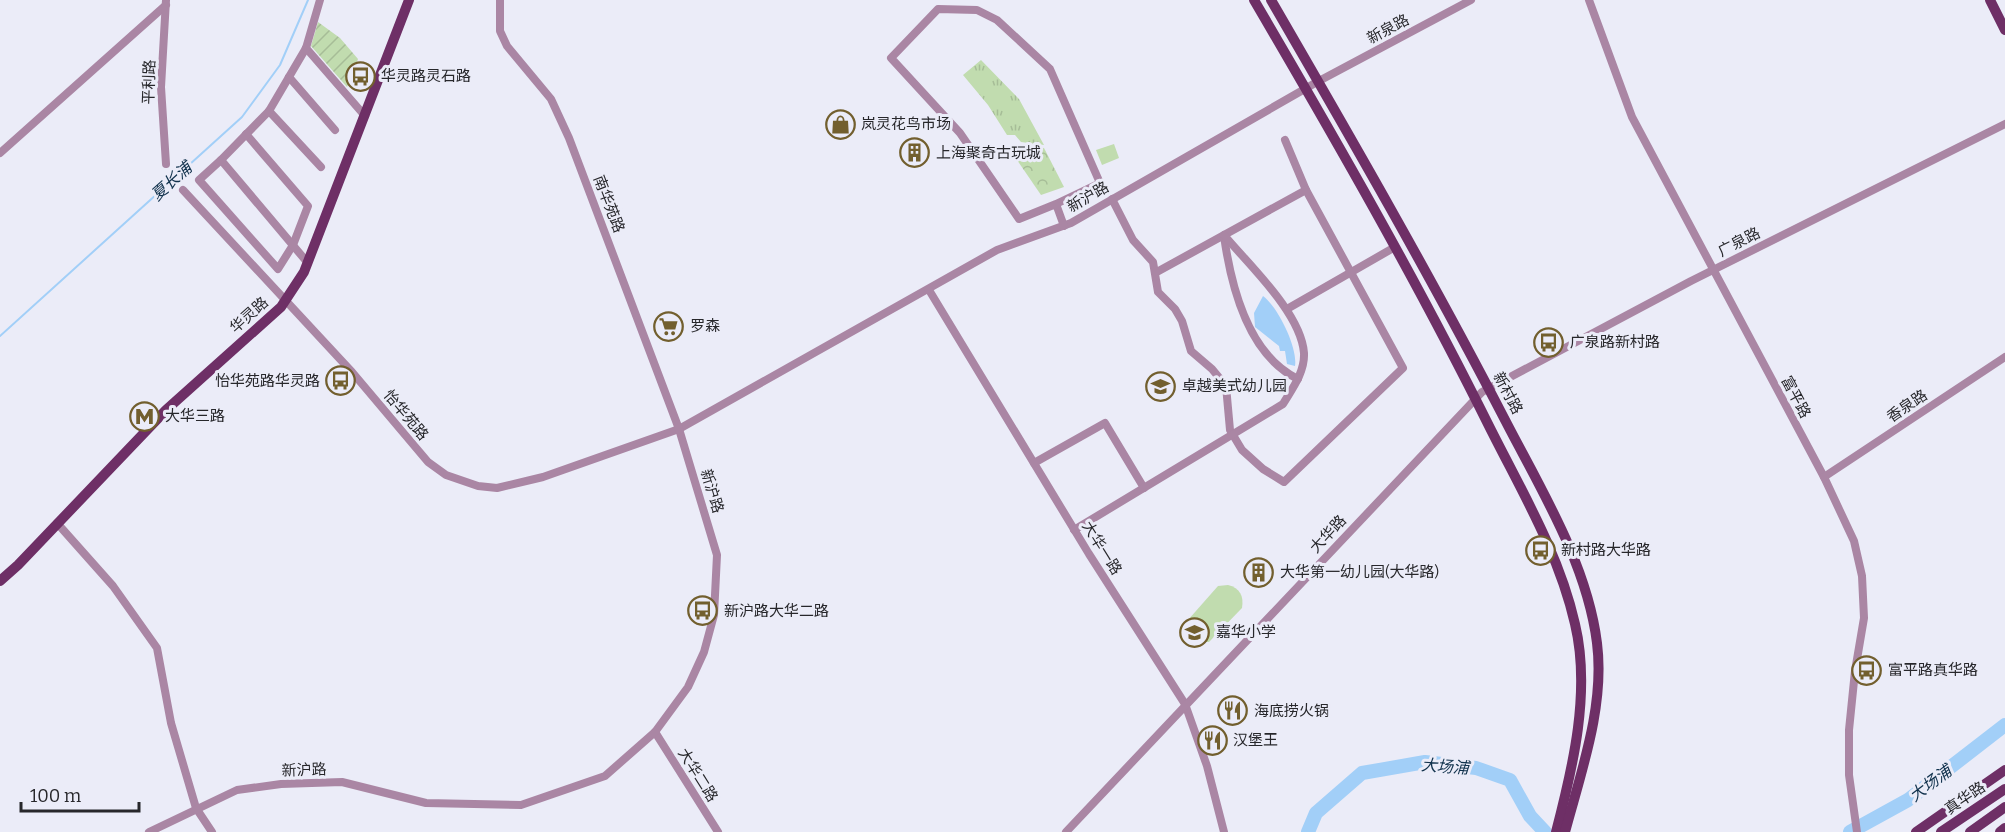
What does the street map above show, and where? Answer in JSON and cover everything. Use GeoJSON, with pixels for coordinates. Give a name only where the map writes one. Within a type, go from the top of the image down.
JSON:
{"type":"FeatureCollection","features":[{"type":"Feature","properties":{"kind":"main road","name":"华灵路"},"geometry":{"type":"LineString","coordinates":[[0,581],[166,410],[286,301],[308,262],[409,0]]}},
{"type":"Feature","properties":{"kind":"main road","name":"新村路"},"geometry":{"type":"LineString","coordinates":[[1254,0],[1446,337],[1548,544],[1575,625],[1581,686],[1565,814],[1565,832]]}},
{"type":"Feature","properties":{"kind":"main road","name":"新村路"},"geometry":{"type":"LineString","coordinates":[[1271,0],[1488,388],[1543,493],[1581,578],[1597,643],[1595,714],[1565,814],[1556,832]]}},
{"type":"Feature","properties":{"kind":"main road"},"geometry":{"type":"LineString","coordinates":[[1990,0],[2005,30]]}},
{"type":"Feature","properties":{"kind":"main road"},"geometry":{"type":"LineString","coordinates":[[1916,832],[2005,770]]}},
{"type":"Feature","properties":{"kind":"main road","name":"真华路"},"geometry":{"type":"LineString","coordinates":[[1941,832],[2005,789]]}},
{"type":"Feature","properties":{"kind":"main road","name":"真华路"},"geometry":{"type":"LineString","coordinates":[[1970,832],[2005,807]]}},
{"type":"Feature","properties":{"kind":"main road"},"geometry":{"type":"LineString","coordinates":[[2000,832],[2005,828]]}},
{"type":"Feature","properties":{"kind":"street"},"geometry":{"type":"LineString","coordinates":[[246,134],[308,206],[293,245],[278,269],[199,180],[269,111],[306,48],[320,0]]}},
{"type":"Feature","properties":{"kind":"street","name":"南华苑路"},"geometry":{"type":"LineString","coordinates":[[500,0],[500,31],[507,46],[551,99],[569,138],[679,429]]}},
{"type":"Feature","properties":{"kind":"street","name":"新泉路"},"geometry":{"type":"LineString","coordinates":[[1317,82],[1471,0]]}},
{"type":"Feature","properties":{"kind":"street","name":"富平路"},"geometry":{"type":"LineString","coordinates":[[1589,0],[1632,117],[1824,477],[1854,541],[1862,576],[1864,618],[1855,671],[1850,730],[1849,775],[1857,832]]}},
{"type":"Feature","properties":{"kind":"street"},"geometry":{"type":"LineString","coordinates":[[0,153],[166,3]]}},
{"type":"Feature","properties":{"kind":"street","name":"平利路"},"geometry":{"type":"LineString","coordinates":[[166,3],[160,87],[166,164]]}},
{"type":"Feature","properties":{"kind":"street"},"geometry":{"type":"LineString","coordinates":[[938,9],[977,10],[997,20],[1050,69],[1100,183],[1056,204],[1019,219],[960,133],[891,58],[938,9]]}},
{"type":"Feature","properties":{"kind":"street"},"geometry":{"type":"LineString","coordinates":[[306,48],[365,116]]}},
{"type":"Feature","properties":{"kind":"street"},"geometry":{"type":"LineString","coordinates":[[289,77],[335,130]]}},
{"type":"Feature","properties":{"kind":"street","name":"新沪路"},"geometry":{"type":"LineString","coordinates":[[149,832],[237,790],[282,783],[342,782],[426,802],[521,805],[605,776],[655,732],[687,687],[704,652],[714,615],[717,555],[679,429],[997,250],[1064,225],[1317,82]]}},
{"type":"Feature","properties":{"kind":"street"},"geometry":{"type":"LineString","coordinates":[[269,111],[321,167]]}},
{"type":"Feature","properties":{"kind":"street","name":"广泉路"},"geometry":{"type":"LineString","coordinates":[[1488,388],[1712,270],[2005,124]]}},
{"type":"Feature","properties":{"kind":"street"},"geometry":{"type":"LineString","coordinates":[[1112,199],[1133,240],[1153,262],[1158,292],[1175,309],[1191,351],[1212,369],[1226,386],[1230,403],[1227,418],[1242,450],[1263,470],[1284,482],[1403,368],[1305,190],[1285,140]]}},
{"type":"Feature","properties":{"kind":"street"},"geometry":{"type":"LineString","coordinates":[[221,160],[308,262]]}},
{"type":"Feature","properties":{"kind":"street","name":"怡华苑路"},"geometry":{"type":"LineString","coordinates":[[183,190],[286,301],[428,462],[446,475],[478,486],[497,488],[531,480],[634,447],[679,429]]}},
{"type":"Feature","properties":{"kind":"street"},"geometry":{"type":"LineString","coordinates":[[1155,273],[1305,190]]}},
{"type":"Feature","properties":{"kind":"street"},"geometry":{"type":"LineString","coordinates":[[1056,204],[1064,225]]}},
{"type":"Feature","properties":{"kind":"street"},"geometry":{"type":"LineString","coordinates":[[1074,530],[1234,436],[1283,404],[1298,380],[1304,353],[1287,309],[1224,235]]}},
{"type":"Feature","properties":{"kind":"street"},"geometry":{"type":"LineString","coordinates":[[1224,235],[1230,278],[1252,333],[1270,356],[1298,380]]}},
{"type":"Feature","properties":{"kind":"street"},"geometry":{"type":"LineString","coordinates":[[1287,309],[1395,247]]}},
{"type":"Feature","properties":{"kind":"street","name":"大华一路"},"geometry":{"type":"LineString","coordinates":[[929,290],[1074,530],[1185,704],[1207,766],[1224,832]]}},
{"type":"Feature","properties":{"kind":"street","name":"香泉路"},"geometry":{"type":"LineString","coordinates":[[1824,477],[2005,357]]}},
{"type":"Feature","properties":{"kind":"street","name":"大华路"},"geometry":{"type":"LineString","coordinates":[[1066,832],[1475,398],[1488,388]]}},
{"type":"Feature","properties":{"kind":"street"},"geometry":{"type":"LineString","coordinates":[[1034,463],[1105,423],[1144,488]]}},
{"type":"Feature","properties":{"kind":"street"},"geometry":{"type":"LineString","coordinates":[[57,523],[118,592],[157,648],[171,723],[196,808],[212,832]]}},
{"type":"Feature","properties":{"kind":"street","name":"大华二路"},"geometry":{"type":"LineString","coordinates":[[655,732],[718,832]]}},
{"type":"Feature","properties":{"kind":"green space"},"geometry":{"type":"Polygon","coordinates":[[[318,22],[340,38],[358,59],[347,87],[311,46],[318,22]]]}},
{"type":"Feature","properties":{"kind":"green space"},"geometry":{"type":"Polygon","coordinates":[[[981,60],[1019,99],[1044,145],[1021,142],[1015,135],[1007,135],[988,105],[963,75],[981,60]]]}},
{"type":"Feature","properties":{"kind":"green space"},"geometry":{"type":"Polygon","coordinates":[[[1114,144],[1119,158],[1102,165],[1096,150],[1114,144]]]}},
{"type":"Feature","properties":{"kind":"green space"},"geometry":{"type":"Polygon","coordinates":[[[1024,145],[1044,148],[1064,187],[1041,195],[1013,154],[1024,145]]]}},
{"type":"Feature","properties":{"kind":"green space"},"geometry":{"type":"Polygon","coordinates":[[[1228,585],[1236,588],[1240,593],[1242,608],[1209,642],[1200,642],[1193,638],[1188,620],[1218,586],[1228,585]]]}},
{"type":"Feature","properties":{"kind":"water"},"geometry":{"type":"Polygon","coordinates":[[[1263,296],[1275,309],[1286,328],[1293,349],[1295,366],[1287,364],[1285,351],[1280,351],[1279,346],[1255,327],[1254,313],[1263,296]]]}},
{"type":"Feature","properties":{"kind":"waterway","name":"夏长浦"},"geometry":{"type":"LineString","coordinates":[[0,336],[242,117],[280,65],[308,0]]}},
{"type":"Feature","properties":{"kind":"waterway","name":"大场浦"},"geometry":{"type":"LineString","coordinates":[[1850,832],[1908,800],[2005,725]]}},
{"type":"Feature","properties":{"kind":"waterway","name":"大场浦"},"geometry":{"type":"LineString","coordinates":[[1308,832],[1316,813],[1362,773],[1425,762],[1476,768],[1510,780],[1530,816],[1545,832]]}},
{"type":"Feature","properties":{"kind":"place","name":"华灵路灵石路"},"geometry":{"type":"Point","coordinates":[360,76]}},
{"type":"Feature","properties":{"kind":"place","name":"岚灵花鸟市场"},"geometry":{"type":"Point","coordinates":[840,124]}},
{"type":"Feature","properties":{"kind":"place","name":"上海聚奇古玩城"},"geometry":{"type":"Point","coordinates":[915,153]}},
{"type":"Feature","properties":{"kind":"place","name":"罗森"},"geometry":{"type":"Point","coordinates":[669,326]}},
{"type":"Feature","properties":{"kind":"place","name":"广泉路新村路"},"geometry":{"type":"Point","coordinates":[1549,342]}},
{"type":"Feature","properties":{"kind":"place","name":"怡华苑路华灵路"},"geometry":{"type":"Point","coordinates":[341,381]}},
{"type":"Feature","properties":{"kind":"place","name":"卓越美式幼儿园"},"geometry":{"type":"Point","coordinates":[1161,386]}},
{"type":"Feature","properties":{"kind":"place","name":"大华三路"},"geometry":{"type":"Point","coordinates":[144,416]}},
{"type":"Feature","properties":{"kind":"place","name":"新村路大华路"},"geometry":{"type":"Point","coordinates":[1540,550]}},
{"type":"Feature","properties":{"kind":"place","name":"大华第一幼儿园(大华路)"},"geometry":{"type":"Point","coordinates":[1259,572]}},
{"type":"Feature","properties":{"kind":"place","name":"新沪路大华二路"},"geometry":{"type":"Point","coordinates":[703,611]}},
{"type":"Feature","properties":{"kind":"place","name":"嘉华小学"},"geometry":{"type":"Point","coordinates":[1195,632]}},
{"type":"Feature","properties":{"kind":"place","name":"富平路真华路"},"geometry":{"type":"Point","coordinates":[1867,670]}},
{"type":"Feature","properties":{"kind":"place","name":"海底捞火锅"},"geometry":{"type":"Point","coordinates":[1233,711]}},
{"type":"Feature","properties":{"kind":"place","name":"汉堡王"},"geometry":{"type":"Point","coordinates":[1212,740]}}]}
